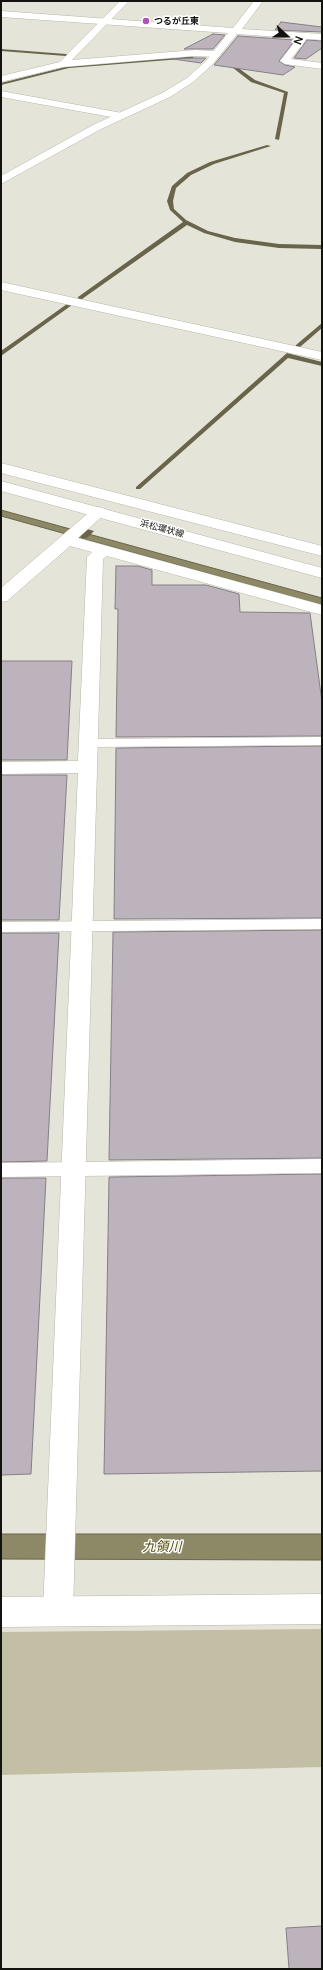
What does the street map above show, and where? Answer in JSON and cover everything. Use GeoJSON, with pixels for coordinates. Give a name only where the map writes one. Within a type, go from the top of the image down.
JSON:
{"type":"FeatureCollection","features":[{"type":"Feature","properties":{"kind":"street"},"geometry":{"type":"LineString","coordinates":[[63,64],[125,1]]}},
{"type":"Feature","properties":{"kind":"street"},"geometry":{"type":"LineString","coordinates":[[1,181],[77,138],[180,87],[200,72],[259,1]]}},
{"type":"Feature","properties":{"kind":"street"},"geometry":{"type":"LineString","coordinates":[[1,14],[322,37]]}},
{"type":"Feature","properties":{"kind":"street"},"geometry":{"type":"LineString","coordinates":[[304,36],[285,61],[322,66]]}},
{"type":"Feature","properties":{"kind":"street"},"geometry":{"type":"LineString","coordinates":[[1,79],[63,64],[195,53],[216,54]]}},
{"type":"Feature","properties":{"kind":"street"},"geometry":{"type":"LineString","coordinates":[[1,94],[122,116]]}},
{"type":"Feature","properties":{"kind":"street"},"geometry":{"type":"LineString","coordinates":[[1,286],[322,356]]}},
{"type":"Feature","properties":{"kind":"street","name":"浜松環状線"},"geometry":{"type":"LineString","coordinates":[[1,468],[322,551]]}},
{"type":"Feature","properties":{"kind":"street","name":"浜松環状線"},"geometry":{"type":"LineString","coordinates":[[1,486],[322,573]]}},
{"type":"Feature","properties":{"kind":"street"},"geometry":{"type":"LineString","coordinates":[[1,598],[100,512]]}},
{"type":"Feature","properties":{"kind":"street"},"geometry":{"type":"LineString","coordinates":[[68,539],[322,610]]}},
{"type":"Feature","properties":{"kind":"street"},"geometry":{"type":"LineString","coordinates":[[58,1598],[96,558],[104,550]]}},
{"type":"Feature","properties":{"kind":"street"},"geometry":{"type":"LineString","coordinates":[[1,768],[88,767]]}},
{"type":"Feature","properties":{"kind":"street"},"geometry":{"type":"LineString","coordinates":[[1,1612],[58,1598],[322,1609]]}},
{"type":"Feature","properties":{"kind":"lane"},"geometry":{"type":"LineString","coordinates":[[89,743],[322,741]]}},
{"type":"Feature","properties":{"kind":"lane"},"geometry":{"type":"LineString","coordinates":[[1,927],[322,924]]}},
{"type":"Feature","properties":{"kind":"lane"},"geometry":{"type":"LineString","coordinates":[[1,1170],[322,1166]]}},
{"type":"Feature","properties":{"kind":"shaded area"},"geometry":{"type":"Polygon","coordinates":[[[322,1629],[322,1767],[1,1775],[1,1632],[322,1629]]]}},
{"type":"Feature","properties":{"kind":"water"},"geometry":{"type":"Polygon","coordinates":[[[1,510],[322,598],[322,605],[1,516],[1,510]]]}},
{"type":"Feature","properties":{"kind":"water","name":"九領川"},"geometry":{"type":"Polygon","coordinates":[[[1,1534],[322,1534],[322,1560],[1,1559],[1,1534]]]}},
{"type":"Feature","properties":{"kind":"building"},"geometry":{"type":"Polygon","coordinates":[[[281,22],[322,27],[322,32],[275,30],[281,22]]]}},
{"type":"Feature","properties":{"kind":"building"},"geometry":{"type":"Polygon","coordinates":[[[213,34],[225,35],[213,49],[184,49],[213,34]]]}},
{"type":"Feature","properties":{"kind":"building"},"geometry":{"type":"Polygon","coordinates":[[[238,36],[295,40],[279,61],[285,65],[295,67],[283,75],[214,65],[238,36]]]}},
{"type":"Feature","properties":{"kind":"building"},"geometry":{"type":"Polygon","coordinates":[[[307,40],[322,41],[322,48],[306,59],[294,58],[307,40]]]}},
{"type":"Feature","properties":{"kind":"building"},"geometry":{"type":"Polygon","coordinates":[[[206,58],[201,63],[173,59],[206,58]]]}},
{"type":"Feature","properties":{"kind":"building"},"geometry":{"type":"Polygon","coordinates":[[[116,566],[138,566],[152,570],[152,585],[206,585],[239,594],[240,612],[310,613],[322,702],[322,736],[116,737],[118,609],[115,609],[116,566]]]}},
{"type":"Feature","properties":{"kind":"building"},"geometry":{"type":"Polygon","coordinates":[[[1,661],[72,661],[67,760],[1,760],[1,661]]]}},
{"type":"Feature","properties":{"kind":"building"},"geometry":{"type":"Polygon","coordinates":[[[322,746],[322,918],[114,919],[116,748],[322,746]]]}},
{"type":"Feature","properties":{"kind":"building"},"geometry":{"type":"Polygon","coordinates":[[[1,775],[67,775],[59,920],[1,920],[1,775]]]}},
{"type":"Feature","properties":{"kind":"building"},"geometry":{"type":"Polygon","coordinates":[[[322,930],[322,1158],[109,1160],[113,932],[322,930]]]}},
{"type":"Feature","properties":{"kind":"building"},"geometry":{"type":"Polygon","coordinates":[[[1,933],[59,933],[47,1161],[1,1162],[1,933]]]}},
{"type":"Feature","properties":{"kind":"building"},"geometry":{"type":"Polygon","coordinates":[[[322,1174],[322,1471],[104,1474],[109,1177],[322,1174]]]}},
{"type":"Feature","properties":{"kind":"building"},"geometry":{"type":"Polygon","coordinates":[[[1,1178],[46,1178],[31,1474],[1,1475],[1,1178]]]}},
{"type":"Feature","properties":{"kind":"building"},"geometry":{"type":"Polygon","coordinates":[[[322,1926],[322,1969],[289,1969],[286,1928],[322,1926]]]}},
{"type":"Feature","properties":{"kind":"waterway"},"geometry":{"type":"LineString","coordinates":[[1,50],[66,55]]}},
{"type":"Feature","properties":{"kind":"waterway"},"geometry":{"type":"LineString","coordinates":[[1,84],[69,67],[192,57]]}},
{"type":"Feature","properties":{"kind":"waterway"},"geometry":{"type":"LineString","coordinates":[[230,63],[253,81],[286,92],[277,139]]}},
{"type":"Feature","properties":{"kind":"waterway"},"geometry":{"type":"LineString","coordinates":[[187,222],[172,209],[170,201],[174,187],[189,174],[212,163],[269,146]]}},
{"type":"Feature","properties":{"kind":"waterway"},"geometry":{"type":"LineString","coordinates":[[80,298],[187,222]]}},
{"type":"Feature","properties":{"kind":"waterway"},"geometry":{"type":"LineString","coordinates":[[187,222],[206,232],[235,240],[279,246],[322,247]]}},
{"type":"Feature","properties":{"kind":"waterway"},"geometry":{"type":"LineString","coordinates":[[1,354],[69,305]]}},
{"type":"Feature","properties":{"kind":"waterway"},"geometry":{"type":"LineString","coordinates":[[298,346],[322,325]]}},
{"type":"Feature","properties":{"kind":"waterway"},"geometry":{"type":"LineString","coordinates":[[138,488],[289,354]]}},
{"type":"Feature","properties":{"kind":"waterway"},"geometry":{"type":"LineString","coordinates":[[287,356],[322,364]]}},
{"type":"Feature","properties":{"kind":"waterway"},"geometry":{"type":"LineString","coordinates":[[84,536],[90,531]]}},
{"type":"Feature","properties":{"kind":"place","name":"つるが丘東"},"geometry":{"type":"Point","coordinates":[146,21]}}]}
